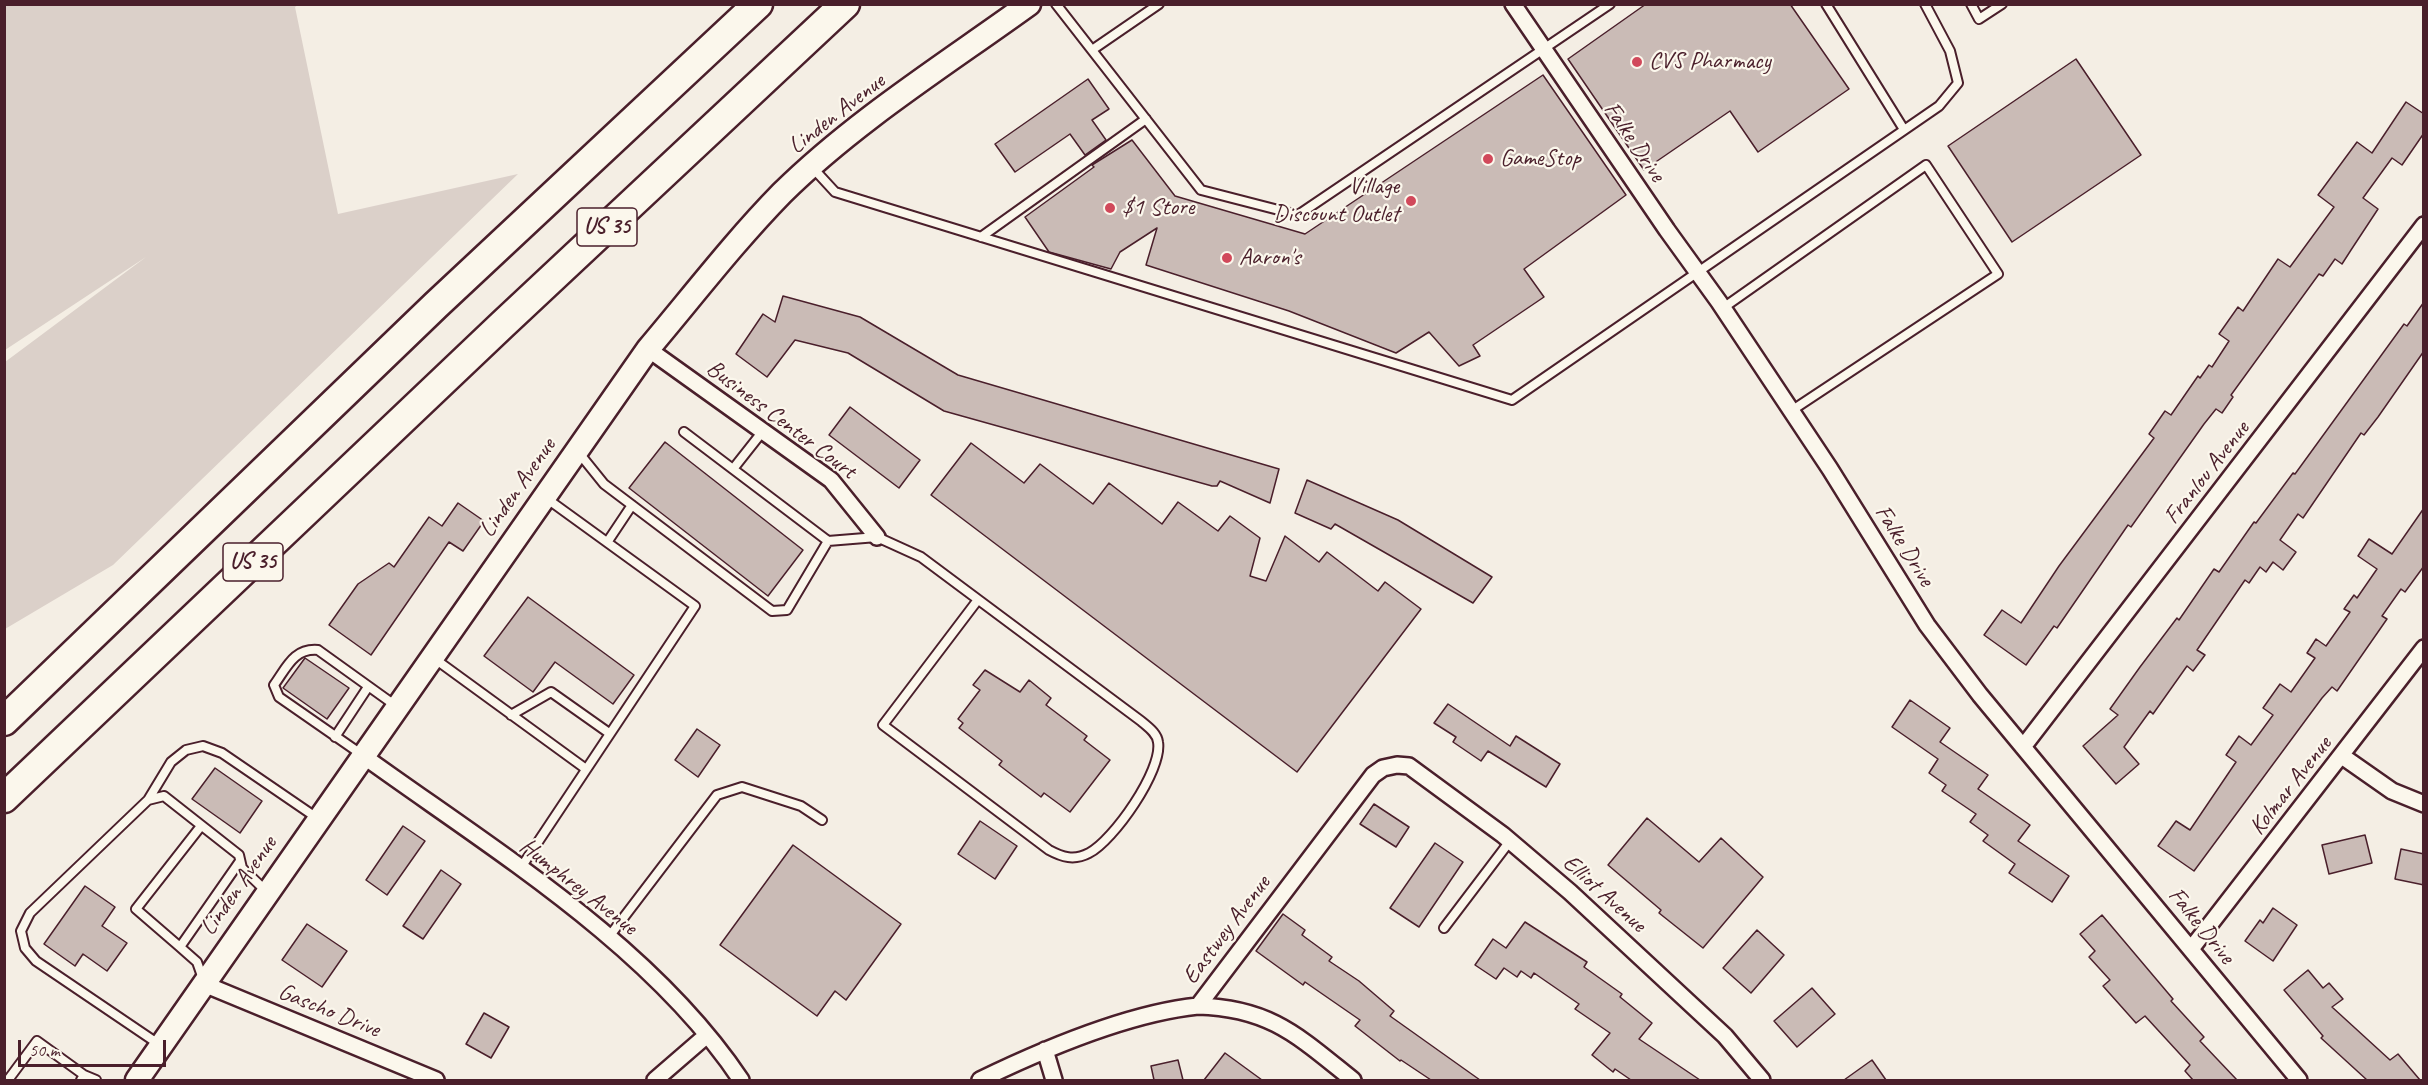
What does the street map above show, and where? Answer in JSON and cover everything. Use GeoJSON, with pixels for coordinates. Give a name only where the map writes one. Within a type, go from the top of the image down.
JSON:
{"type":"FeatureCollection","features":[{"type":"Feature","properties":{"kind":"highway","name":"US 35"},"geometry":{"type":"LineString","coordinates":[[4,721],[436,305],[758,4]]}},
{"type":"Feature","properties":{"kind":"highway","name":"US 35"},"geometry":{"type":"LineString","coordinates":[[4,798],[502,325],[845,4]]}},
{"type":"Feature","properties":{"kind":"main road","name":"Linden Avenue"},"geometry":{"type":"LineString","coordinates":[[136,1080],[648,349],[736,244],[811,166],[922,81],[1029,4]]}},
{"type":"Feature","properties":{"kind":"street","name":"Falke Drive"},"geometry":{"type":"LineString","coordinates":[[1513,4],[1723,308],[1928,625],[1980,696],[2299,1080]]}},
{"type":"Feature","properties":{"kind":"street","name":"Franlou Avenue"},"geometry":{"type":"LineString","coordinates":[[2023,747],[2424,225]]}},
{"type":"Feature","properties":{"kind":"street","name":"Business Center Court"},"geometry":{"type":"LineString","coordinates":[[648,349],[831,480],[877,537]]}},
{"type":"Feature","properties":{"kind":"street","name":"Kolmar Avenue"},"geometry":{"type":"LineString","coordinates":[[2190,949],[2424,648]]}},
{"type":"Feature","properties":{"kind":"street","name":"Humphrey Avenue"},"geometry":{"type":"LineString","coordinates":[[362,755],[520,868],[608,938],[671,995],[707,1035],[741,1080]]}},
{"type":"Feature","properties":{"kind":"street"},"geometry":{"type":"LineString","coordinates":[[2342,756],[2392,791],[2424,804]]}},
{"type":"Feature","properties":{"kind":"street","name":"Elliot Avenue"},"geometry":{"type":"LineString","coordinates":[[1397,765],[1420,772],[1570,892],[1725,1036],[1762,1080]]}},
{"type":"Feature","properties":{"kind":"street","name":"Eastwey Avenue"},"geometry":{"type":"LineString","coordinates":[[980,1080],[1045,1050],[1155,1014],[1198,1006],[1373,775],[1383,768],[1397,765]]}},
{"type":"Feature","properties":{"kind":"street","name":"Gascho Drive"},"geometry":{"type":"LineString","coordinates":[[204,984],[436,1080]]}},
{"type":"Feature","properties":{"kind":"street"},"geometry":{"type":"LineString","coordinates":[[1198,1006],[1227,1007],[1273,1021],[1293,1033],[1353,1080]]}},
{"type":"Feature","properties":{"kind":"street"},"geometry":{"type":"LineString","coordinates":[[655,1080],[707,1035]]}},
{"type":"Feature","properties":{"kind":"street"},"geometry":{"type":"LineString","coordinates":[[1045,1050],[1054,1080]]}},
{"type":"Feature","properties":{"kind":"lane"},"geometry":{"type":"LineString","coordinates":[[1056,4],[1201,190],[1298,215],[1610,4]]}},
{"type":"Feature","properties":{"kind":"lane"},"geometry":{"type":"LineString","coordinates":[[1092,50],[1159,4]]}},
{"type":"Feature","properties":{"kind":"lane"},"geometry":{"type":"LineString","coordinates":[[1826,4],[1904,128]]}},
{"type":"Feature","properties":{"kind":"lane"},"geometry":{"type":"LineString","coordinates":[[811,166],[835,192],[1512,400],[1696,270],[1939,106],[1958,83],[1950,51],[1925,4]]}},
{"type":"Feature","properties":{"kind":"lane"},"geometry":{"type":"LineString","coordinates":[[1971,4],[1978,19],[2002,4]]}},
{"type":"Feature","properties":{"kind":"lane"},"geometry":{"type":"LineString","coordinates":[[981,237],[1146,119]]}},
{"type":"Feature","properties":{"kind":"lane"},"geometry":{"type":"LineString","coordinates":[[1723,308],[1926,165],[1998,274],[1791,411]]}},
{"type":"Feature","properties":{"kind":"lane"},"geometry":{"type":"LineString","coordinates":[[734,469],[763,431]]}},
{"type":"Feature","properties":{"kind":"lane"},"geometry":{"type":"LineString","coordinates":[[684,432],[828,542],[877,537],[921,557],[1153,732],[1158,741],[1155,768],[1110,836],[1088,854],[1074,858],[1062,857],[1049,850],[883,725],[977,601]]}},
{"type":"Feature","properties":{"kind":"lane"},"geometry":{"type":"LineString","coordinates":[[576,451],[604,484],[772,611],[787,610],[828,542]]}},
{"type":"Feature","properties":{"kind":"lane"},"geometry":{"type":"LineString","coordinates":[[520,868],[695,606],[608,541],[545,498]]}},
{"type":"Feature","properties":{"kind":"lane"},"geometry":{"type":"LineString","coordinates":[[608,541],[632,505]]}},
{"type":"Feature","properties":{"kind":"lane"},"geometry":{"type":"LineString","coordinates":[[362,755],[279,697],[274,685],[297,653],[305,649],[318,650],[397,706]]}},
{"type":"Feature","properties":{"kind":"lane"},"geometry":{"type":"LineString","coordinates":[[432,657],[586,769]]}},
{"type":"Feature","properties":{"kind":"lane"},"geometry":{"type":"LineString","coordinates":[[335,737],[368,687]]}},
{"type":"Feature","properties":{"kind":"lane"},"geometry":{"type":"LineString","coordinates":[[511,715],[551,692],[609,733]]}},
{"type":"Feature","properties":{"kind":"lane"},"geometry":{"type":"LineString","coordinates":[[161,1045],[36,961],[25,948],[21,931],[30,913],[148,800],[171,762],[186,750],[203,746],[222,753],[318,818]]}},
{"type":"Feature","properties":{"kind":"lane"},"geometry":{"type":"LineString","coordinates":[[608,938],[717,795],[742,787],[801,806],[822,820]]}},
{"type":"Feature","properties":{"kind":"lane"},"geometry":{"type":"LineString","coordinates":[[148,800],[164,796],[239,855],[250,878],[267,892]]}},
{"type":"Feature","properties":{"kind":"lane"},"geometry":{"type":"LineString","coordinates":[[201,826],[136,909],[197,962],[204,984]]}},
{"type":"Feature","properties":{"kind":"lane"},"geometry":{"type":"LineString","coordinates":[[1444,928],[1510,842]]}},
{"type":"Feature","properties":{"kind":"lane"},"geometry":{"type":"LineString","coordinates":[[180,948],[240,861]]}},
{"type":"Feature","properties":{"kind":"lane"},"geometry":{"type":"LineString","coordinates":[[8,1080],[37,1041],[82,1078],[96,1080]]}},
{"type":"Feature","properties":{"kind":"shaded area"},"geometry":{"type":"Polygon","coordinates":[[[5,4],[298,5],[295,7],[338,214],[518,174],[113,565],[5,629],[5,362],[146,257],[5,350],[5,4]]]}},
{"type":"Feature","properties":{"kind":"building"},"geometry":{"type":"Polygon","coordinates":[[[1646,4],[1790,4],[1849,89],[1758,152],[1730,111],[1644,170],[1568,59],[1646,4]]]}},
{"type":"Feature","properties":{"kind":"building"},"geometry":{"type":"Polygon","coordinates":[[[2076,59],[2141,155],[2012,242],[1948,146],[2076,59]]]}},
{"type":"Feature","properties":{"kind":"building"},"geometry":{"type":"Polygon","coordinates":[[[1543,75],[1626,195],[1524,269],[1544,297],[1473,345],[1480,356],[1459,366],[1429,332],[1396,353],[1289,311],[1146,265],[1157,228],[1120,252],[1111,269],[1049,252],[1025,217],[1094,167],[1092,165],[1132,140],[1175,196],[1305,234],[1543,75]]]}},
{"type":"Feature","properties":{"kind":"building"},"geometry":{"type":"Polygon","coordinates":[[[1088,79],[1109,109],[1092,120],[1106,140],[1085,155],[1070,134],[1015,172],[995,144],[1088,79]]]}},
{"type":"Feature","properties":{"kind":"building"},"geometry":{"type":"Polygon","coordinates":[[[2406,102],[2424,114],[2424,133],[2402,165],[2392,158],[2363,198],[2378,209],[2342,264],[2335,259],[2323,276],[2319,274],[2231,395],[2233,397],[2222,413],[2216,409],[2204,424],[2131,527],[2128,525],[2057,628],[2054,626],[2026,665],[1984,635],[2002,610],[2021,623],[2059,566],[2154,438],[2149,434],[2165,411],[2171,415],[2198,376],[2200,378],[2209,365],[2212,367],[2229,341],[2219,334],[2238,307],[2243,311],[2278,259],[2290,267],[2334,207],[2318,195],[2357,142],[2372,153],[2406,102]]]}},
{"type":"Feature","properties":{"kind":"building"},"geometry":{"type":"Polygon","coordinates":[[[783,296],[860,317],[958,375],[1279,469],[1270,503],[1220,481],[1217,486],[1212,486],[944,411],[848,353],[795,340],[767,377],[736,354],[763,314],[775,322],[783,296]]]}},
{"type":"Feature","properties":{"kind":"building"},"geometry":{"type":"Polygon","coordinates":[[[2424,302],[2424,351],[2378,417],[2364,435],[2361,433],[2303,518],[2298,514],[2280,540],[2296,552],[2283,570],[2273,562],[2266,572],[2260,567],[2249,583],[2245,580],[2197,650],[2205,655],[2193,671],[2187,666],[2153,714],[2150,711],[2124,747],[2139,764],[2116,784],[2083,746],[2118,715],[2110,709],[2140,667],[2177,618],[2179,620],[2214,569],[2219,572],[2254,522],[2256,523],[2293,473],[2295,474],[2404,324],[2407,326],[2424,302]]]}},
{"type":"Feature","properties":{"kind":"building"},"geometry":{"type":"Polygon","coordinates":[[[850,407],[920,460],[899,488],[829,435],[850,407]]]}},
{"type":"Feature","properties":{"kind":"building"},"geometry":{"type":"Polygon","coordinates":[[[665,442],[803,550],[768,596],[629,488],[665,442]]]}},
{"type":"Feature","properties":{"kind":"building"},"geometry":{"type":"Polygon","coordinates":[[[971,443],[1024,483],[1040,464],[1093,504],[1109,483],[1162,524],[1178,502],[1218,531],[1230,516],[1260,538],[1250,576],[1266,581],[1285,536],[1319,562],[1327,552],[1378,591],[1385,582],[1421,609],[1297,772],[931,495],[971,443]]]}},
{"type":"Feature","properties":{"kind":"building"},"geometry":{"type":"Polygon","coordinates":[[[1307,480],[1398,520],[1492,577],[1473,603],[1335,524],[1331,529],[1295,513],[1307,480]]]}},
{"type":"Feature","properties":{"kind":"building"},"geometry":{"type":"Polygon","coordinates":[[[458,503],[484,521],[463,551],[449,542],[371,655],[329,625],[358,584],[389,563],[394,567],[429,517],[442,526],[458,503]]]}},
{"type":"Feature","properties":{"kind":"building"},"geometry":{"type":"Polygon","coordinates":[[[2424,508],[2424,566],[2405,592],[2401,589],[2382,616],[2387,619],[2337,691],[2332,687],[2322,698],[2194,871],[2158,846],[2176,821],[2190,830],[2236,762],[2226,755],[2239,736],[2251,745],[2273,715],[2263,708],[2280,684],[2291,692],[2315,658],[2307,653],[2316,639],[2326,646],[2350,612],[2344,609],[2354,595],[2357,598],[2377,569],[2358,556],[2369,539],[2392,554],[2424,508]]]}},
{"type":"Feature","properties":{"kind":"building"},"geometry":{"type":"Polygon","coordinates":[[[528,597],[634,675],[613,704],[555,662],[533,692],[484,656],[528,597]]]}},
{"type":"Feature","properties":{"kind":"building"},"geometry":{"type":"Polygon","coordinates":[[[305,658],[349,688],[327,719],[283,688],[305,658]]]}},
{"type":"Feature","properties":{"kind":"building"},"geometry":{"type":"Polygon","coordinates":[[[985,670],[1020,692],[1029,680],[1051,698],[1046,705],[1087,736],[1084,740],[1110,760],[1070,812],[1044,793],[1041,797],[999,765],[1002,761],[959,728],[963,723],[958,719],[980,690],[973,685],[985,670]]]}},
{"type":"Feature","properties":{"kind":"building"},"geometry":{"type":"Polygon","coordinates":[[[1910,700],[1950,728],[1940,742],[1988,775],[1978,789],[2030,825],[2018,841],[2069,876],[2052,902],[2009,873],[2015,864],[1983,841],[1988,835],[1970,822],[1976,814],[1942,791],[1946,785],[1929,773],[1938,759],[1892,727],[1910,700]]]}},
{"type":"Feature","properties":{"kind":"building"},"geometry":{"type":"Polygon","coordinates":[[[1448,704],[1510,746],[1516,736],[1560,764],[1546,787],[1488,751],[1481,761],[1453,742],[1456,737],[1434,723],[1448,704]]]}},
{"type":"Feature","properties":{"kind":"building"},"geometry":{"type":"Polygon","coordinates":[[[697,729],[720,745],[698,777],[675,760],[697,729]]]}},
{"type":"Feature","properties":{"kind":"building"},"geometry":{"type":"Polygon","coordinates":[[[215,768],[262,801],[240,833],[192,799],[215,768]]]}},
{"type":"Feature","properties":{"kind":"building"},"geometry":{"type":"Polygon","coordinates":[[[1374,804],[1409,827],[1396,847],[1360,824],[1374,804]]]}},
{"type":"Feature","properties":{"kind":"building"},"geometry":{"type":"Polygon","coordinates":[[[1647,818],[1699,862],[1721,838],[1763,877],[1703,948],[1659,913],[1661,910],[1608,865],[1647,818]]]}},
{"type":"Feature","properties":{"kind":"building"},"geometry":{"type":"Polygon","coordinates":[[[980,821],[1017,846],[995,879],[958,854],[980,821]]]}},
{"type":"Feature","properties":{"kind":"building"},"geometry":{"type":"Polygon","coordinates":[[[403,826],[425,841],[387,895],[366,880],[403,826]]]}},
{"type":"Feature","properties":{"kind":"building"},"geometry":{"type":"Polygon","coordinates":[[[2365,835],[2372,863],[2329,874],[2322,845],[2365,835]]]}},
{"type":"Feature","properties":{"kind":"building"},"geometry":{"type":"Polygon","coordinates":[[[1435,843],[1463,862],[1419,927],[1390,908],[1435,843]]]}},
{"type":"Feature","properties":{"kind":"building"},"geometry":{"type":"Polygon","coordinates":[[[793,845],[901,924],[846,1000],[835,991],[817,1016],[720,945],[793,845]]]}},
{"type":"Feature","properties":{"kind":"building"},"geometry":{"type":"Polygon","coordinates":[[[2401,849],[2424,854],[2424,885],[2395,879],[2401,849]]]}},
{"type":"Feature","properties":{"kind":"building"},"geometry":{"type":"Polygon","coordinates":[[[441,870],[461,884],[423,939],[403,926],[441,870]]]}},
{"type":"Feature","properties":{"kind":"building"},"geometry":{"type":"Polygon","coordinates":[[[85,886],[115,907],[102,926],[127,943],[107,971],[83,954],[75,966],[44,944],[85,886]]]}},
{"type":"Feature","properties":{"kind":"building"},"geometry":{"type":"Polygon","coordinates":[[[2273,908],[2297,925],[2273,961],[2245,941],[2260,920],[2263,923],[2273,908]]]}},
{"type":"Feature","properties":{"kind":"building"},"geometry":{"type":"Polygon","coordinates":[[[1283,914],[1305,930],[1302,935],[1332,957],[1329,961],[1359,981],[1394,1011],[1390,1016],[1480,1080],[1431,1080],[1400,1061],[1355,1026],[1360,1020],[1305,982],[1303,985],[1256,951],[1283,914]]]}},
{"type":"Feature","properties":{"kind":"building"},"geometry":{"type":"Polygon","coordinates":[[[2102,915],[2173,999],[2171,1001],[2204,1037],[2200,1041],[2237,1080],[2193,1080],[2185,1071],[2190,1065],[2145,1016],[2136,1023],[2103,986],[2110,980],[2089,957],[2095,951],[2080,934],[2102,915]]]}},
{"type":"Feature","properties":{"kind":"building"},"geometry":{"type":"Polygon","coordinates":[[[1525,922],[1587,962],[1584,967],[1622,994],[1620,997],[1652,1023],[1639,1039],[1700,1080],[1631,1080],[1615,1069],[1613,1072],[1592,1055],[1610,1033],[1575,1009],[1579,1004],[1534,973],[1531,978],[1521,971],[1517,977],[1504,968],[1496,979],[1475,965],[1493,939],[1506,948],[1525,922]]]}},
{"type":"Feature","properties":{"kind":"building"},"geometry":{"type":"Polygon","coordinates":[[[307,924],[347,951],[322,987],[282,960],[307,924]]]}},
{"type":"Feature","properties":{"kind":"building"},"geometry":{"type":"Polygon","coordinates":[[[1757,930],[1784,955],[1751,993],[1723,968],[1757,930]]]}},
{"type":"Feature","properties":{"kind":"building"},"geometry":{"type":"Polygon","coordinates":[[[2308,970],[2323,988],[2329,983],[2343,999],[2332,1007],[2390,1060],[2398,1054],[2420,1080],[2367,1080],[2321,1038],[2323,1036],[2284,990],[2308,970]]]}},
{"type":"Feature","properties":{"kind":"building"},"geometry":{"type":"Polygon","coordinates":[[[1812,988],[1835,1014],[1797,1047],[1774,1021],[1812,988]]]}},
{"type":"Feature","properties":{"kind":"building"},"geometry":{"type":"Polygon","coordinates":[[[484,1013],[509,1027],[491,1058],[466,1044],[484,1013]]]}},
{"type":"Feature","properties":{"kind":"building"},"geometry":{"type":"Polygon","coordinates":[[[1225,1053],[1262,1080],[1204,1080],[1225,1053]]]}},
{"type":"Feature","properties":{"kind":"building"},"geometry":{"type":"Polygon","coordinates":[[[1178,1060],[1183,1080],[1154,1080],[1151,1066],[1178,1060]]]}},
{"type":"Feature","properties":{"kind":"building"},"geometry":{"type":"Polygon","coordinates":[[[1872,1060],[1886,1080],[1844,1080],[1872,1060]]]}},
{"type":"Feature","properties":{"kind":"place","name":"CVS Pharmacy"},"geometry":{"type":"Point","coordinates":[1637,62]}},
{"type":"Feature","properties":{"kind":"place","name":"GameStop"},"geometry":{"type":"Point","coordinates":[1488,159]}},
{"type":"Feature","properties":{"kind":"place","name":"Village Discount Outlet"},"geometry":{"type":"Point","coordinates":[1411,201]}},
{"type":"Feature","properties":{"kind":"place","name":"$1 Store"},"geometry":{"type":"Point","coordinates":[1110,208]}},
{"type":"Feature","properties":{"kind":"place","name":"Aaron's"},"geometry":{"type":"Point","coordinates":[1227,258]}}]}
